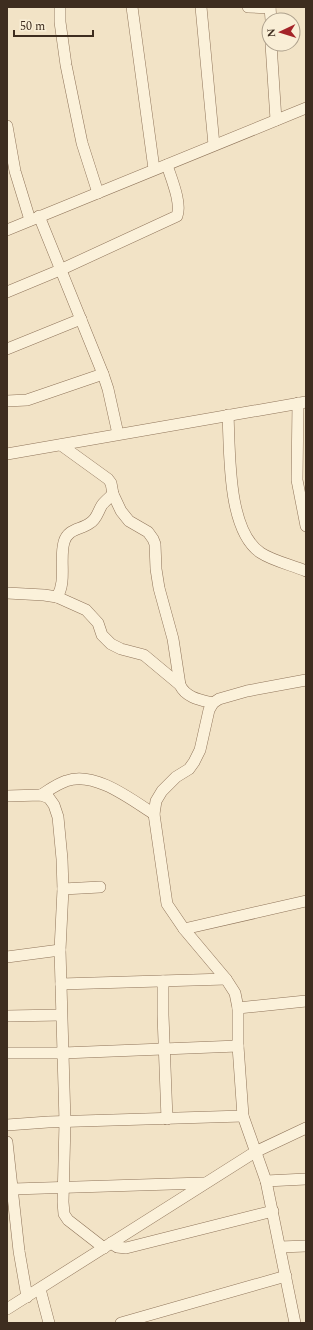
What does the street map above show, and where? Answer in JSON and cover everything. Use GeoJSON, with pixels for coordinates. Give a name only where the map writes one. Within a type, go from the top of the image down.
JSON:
{"type":"FeatureCollection","features":[{"type":"Feature","properties":{"kind":"street"},"geometry":{"type":"LineString","coordinates":[[60,7],[60,22],[66,65],[82,144],[98,193]]}},
{"type":"Feature","properties":{"kind":"street"},"geometry":{"type":"LineString","coordinates":[[132,7],[154,169]]}},
{"type":"Feature","properties":{"kind":"street"},"geometry":{"type":"LineString","coordinates":[[201,7],[214,145]]}},
{"type":"Feature","properties":{"kind":"street"},"geometry":{"type":"LineString","coordinates":[[248,7],[270,8]]}},
{"type":"Feature","properties":{"kind":"street"},"geometry":{"type":"LineString","coordinates":[[272,52],[276,120]]}},
{"type":"Feature","properties":{"kind":"street"},"geometry":{"type":"LineString","coordinates":[[7,230],[306,108]]}},
{"type":"Feature","properties":{"kind":"street"},"geometry":{"type":"LineString","coordinates":[[7,126],[15,171],[34,218],[60,270],[103,374],[118,434]]}},
{"type":"Feature","properties":{"kind":"street"},"geometry":{"type":"LineString","coordinates":[[7,292],[60,270],[177,216],[179,211],[178,203],[166,164]]}},
{"type":"Feature","properties":{"kind":"street"},"geometry":{"type":"LineString","coordinates":[[7,349],[81,319]]}},
{"type":"Feature","properties":{"kind":"street"},"geometry":{"type":"LineString","coordinates":[[7,401],[27,400],[103,374]]}},
{"type":"Feature","properties":{"kind":"street"},"geometry":{"type":"LineString","coordinates":[[7,454],[302,402],[297,480],[306,526]]}},
{"type":"Feature","properties":{"kind":"street"},"geometry":{"type":"LineString","coordinates":[[228,415],[233,496],[244,534],[251,545],[261,553],[306,571]]}},
{"type":"Feature","properties":{"kind":"street"},"geometry":{"type":"LineString","coordinates":[[61,445],[108,479],[111,483],[113,494],[122,511],[129,520],[148,532],[153,539],[155,544],[158,582],[173,639],[180,685]]}},
{"type":"Feature","properties":{"kind":"street"},"geometry":{"type":"LineString","coordinates":[[57,597],[61,590],[64,543],[66,536],[74,530],[92,522],[106,500],[113,494]]}},
{"type":"Feature","properties":{"kind":"street"},"geometry":{"type":"LineString","coordinates":[[7,593],[57,597],[86,610],[92,614],[98,623],[102,635],[111,644],[121,649],[144,655],[180,685],[188,695],[213,703]]}},
{"type":"Feature","properties":{"kind":"street"},"geometry":{"type":"LineString","coordinates":[[295,1323],[266,1181],[243,1116],[238,1046],[238,1008],[235,993],[226,979],[184,929],[167,904],[154,814],[156,801],[162,791],[176,778],[189,769],[194,762],[200,750],[209,710],[213,703],[220,699],[247,691],[306,680]]}},
{"type":"Feature","properties":{"kind":"street"},"geometry":{"type":"LineString","coordinates":[[41,795],[66,781],[84,779],[94,781],[111,788],[154,814]]}},
{"type":"Feature","properties":{"kind":"street"},"geometry":{"type":"LineString","coordinates":[[7,796],[41,795],[49,798],[54,805],[58,817],[63,889],[60,984],[65,1122],[64,1214],[68,1220],[107,1246],[126,1248],[273,1211]]}},
{"type":"Feature","properties":{"kind":"street"},"geometry":{"type":"LineString","coordinates":[[63,889],[100,887]]}},
{"type":"Feature","properties":{"kind":"street"},"geometry":{"type":"LineString","coordinates":[[184,929],[306,901]]}},
{"type":"Feature","properties":{"kind":"street"},"geometry":{"type":"LineString","coordinates":[[7,957],[60,950]]}},
{"type":"Feature","properties":{"kind":"street"},"geometry":{"type":"LineString","coordinates":[[60,984],[226,979]]}},
{"type":"Feature","properties":{"kind":"street"},"geometry":{"type":"LineString","coordinates":[[163,981],[167,1118]]}},
{"type":"Feature","properties":{"kind":"street"},"geometry":{"type":"LineString","coordinates":[[238,1008],[306,1001]]}},
{"type":"Feature","properties":{"kind":"street"},"geometry":{"type":"LineString","coordinates":[[7,1016],[61,1015]]}},
{"type":"Feature","properties":{"kind":"street"},"geometry":{"type":"LineString","coordinates":[[7,1053],[63,1053],[238,1046]]}},
{"type":"Feature","properties":{"kind":"street"},"geometry":{"type":"LineString","coordinates":[[7,1125],[243,1116]]}},
{"type":"Feature","properties":{"kind":"street"},"geometry":{"type":"LineString","coordinates":[[7,1309],[255,1152],[306,1128]]}},
{"type":"Feature","properties":{"kind":"street"},"geometry":{"type":"LineString","coordinates":[[7,1143],[21,1263],[27,1297]]}},
{"type":"Feature","properties":{"kind":"street"},"geometry":{"type":"LineString","coordinates":[[266,1181],[306,1179]]}},
{"type":"Feature","properties":{"kind":"street"},"geometry":{"type":"LineString","coordinates":[[13,1189],[204,1183]]}},
{"type":"Feature","properties":{"kind":"street"},"geometry":{"type":"LineString","coordinates":[[280,1247],[306,1246]]}},
{"type":"Feature","properties":{"kind":"street"},"geometry":{"type":"LineString","coordinates":[[121,1323],[286,1276]]}},
{"type":"Feature","properties":{"kind":"street"},"geometry":{"type":"LineString","coordinates":[[40,1289],[49,1323]]}}]}
